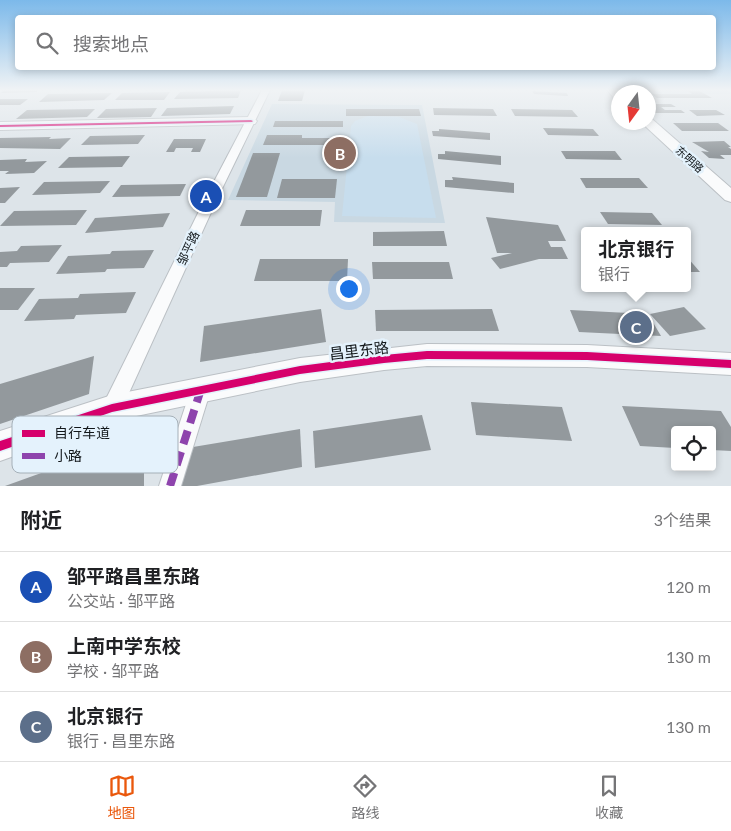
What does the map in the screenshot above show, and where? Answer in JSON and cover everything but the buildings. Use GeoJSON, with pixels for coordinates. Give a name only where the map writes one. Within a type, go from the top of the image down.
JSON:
{"type":"FeatureCollection","features":[{"type":"Feature","properties":{"kind":"street","name":"邹平路"},"geometry":{"type":"LineString","coordinates":[[112,408],[213,195],[255,113]]}},
{"type":"Feature","properties":{"kind":"street"},"geometry":{"type":"LineString","coordinates":[[0,126],[251,121]]}},
{"type":"Feature","properties":{"kind":"street","name":"东明路"},"geometry":{"type":"LineString","coordinates":[[656,129],[731,197]]}},
{"type":"Feature","properties":{"kind":"street","name":"昌里东路"},"geometry":{"type":"LineString","coordinates":[[88,416],[112,408],[317,367],[427,355],[587,356],[731,364]]}},
{"type":"Feature","properties":{"kind":"street"},"geometry":{"type":"LineString","coordinates":[[178,461],[201,389]]}},
{"type":"Feature","properties":{"kind":"street","name":"昌里东路"},"geometry":{"type":"LineString","coordinates":[[0,446],[12,442]]}},
{"type":"Feature","properties":{"kind":"street"},"geometry":{"type":"LineString","coordinates":[[170,486],[174,473]]}},
{"type":"Feature","properties":{"kind":"shaded area"},"geometry":{"type":"Polygon","coordinates":[[[268,113],[423,113],[445,223],[334,222],[335,202],[228,200],[268,113]]]}},
{"type":"Feature","properties":{"kind":"shaded area"},"geometry":{"type":"Polygon","coordinates":[[[368,116],[399,117],[417,124],[436,218],[342,216],[351,126],[355,121],[368,116]]]}},
{"type":"Feature","properties":{"kind":"marked path"},"geometry":{"type":"LineString","coordinates":[[178,461],[201,389]]}},
{"type":"Feature","properties":{"kind":"marked path"},"geometry":{"type":"LineString","coordinates":[[170,486],[174,473]]}},
{"type":"Feature","properties":{"kind":"cycle path"},"geometry":{"type":"LineString","coordinates":[[0,126],[251,121]]}},
{"type":"Feature","properties":{"kind":"cycle path"},"geometry":{"type":"LineString","coordinates":[[88,416],[112,408],[300,370],[427,355],[587,356],[731,364]]}},
{"type":"Feature","properties":{"kind":"cycle path"},"geometry":{"type":"LineString","coordinates":[[0,446],[12,442]]}},
{"type":"Feature","properties":{"kind":"place","name":"上南中学东校"},"geometry":{"type":"Point","coordinates":[340,153]}},
{"type":"Feature","properties":{"kind":"place","name":"邹平路昌里东路"},"geometry":{"type":"Point","coordinates":[206,196]}},
{"type":"Feature","properties":{"kind":"place","name":"北京银行"},"geometry":{"type":"Point","coordinates":[636,327]}}]}
